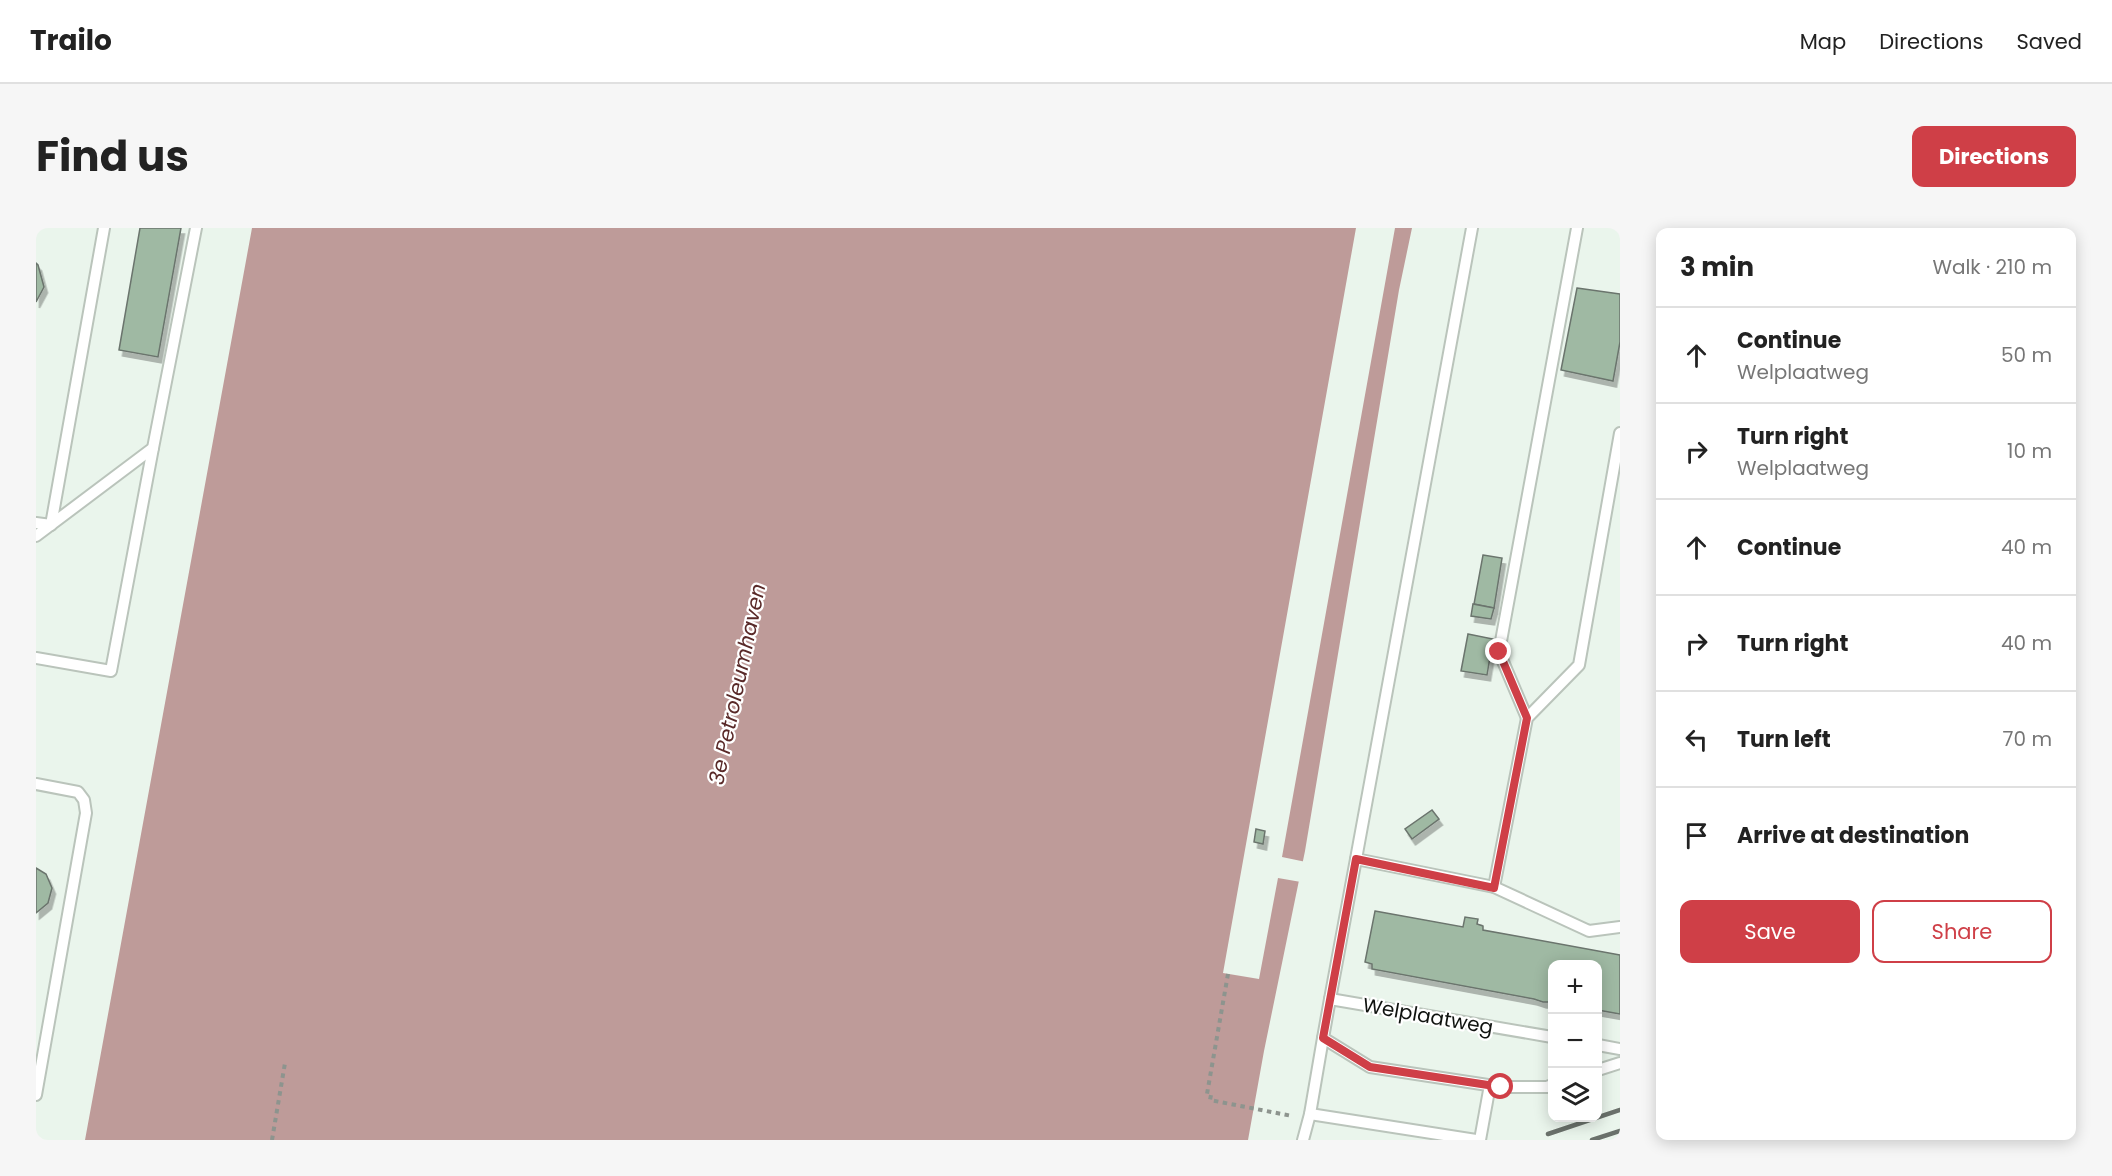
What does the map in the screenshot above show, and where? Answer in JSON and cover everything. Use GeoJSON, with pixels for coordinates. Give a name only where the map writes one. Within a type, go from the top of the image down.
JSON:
{"type":"FeatureCollection","features":[{"type":"Feature","properties":{"kind":"lane"},"geometry":{"type":"LineString","coordinates":[[51,525],[104,228]]}},
{"type":"Feature","properties":{"kind":"lane"},"geometry":{"type":"LineString","coordinates":[[36,658],[111,671],[196,228]]}},
{"type":"Feature","properties":{"kind":"lane"},"geometry":{"type":"LineString","coordinates":[[1303,1140],[1472,228]]}},
{"type":"Feature","properties":{"kind":"lane"},"geometry":{"type":"LineString","coordinates":[[1527,718],[1499,652],[1577,228]]}},
{"type":"Feature","properties":{"kind":"lane"},"geometry":{"type":"LineString","coordinates":[[1494,888],[1527,718],[1579,665],[1620,433]]}},
{"type":"Feature","properties":{"kind":"lane"},"geometry":{"type":"LineString","coordinates":[[36,536],[153,448]]}},
{"type":"Feature","properties":{"kind":"lane"},"geometry":{"type":"LineString","coordinates":[[36,523],[51,525]]}},
{"type":"Feature","properties":{"kind":"lane"},"geometry":{"type":"LineString","coordinates":[[36,784],[78,792],[84,800],[86,813],[36,1095]]}},
{"type":"Feature","properties":{"kind":"lane"},"geometry":{"type":"LineString","coordinates":[[1356,859],[1494,888],[1589,932],[1620,927]]}},
{"type":"Feature","properties":{"kind":"lane","name":"Welplaatweg"},"geometry":{"type":"LineString","coordinates":[[1330,999],[1548,1036]]}},
{"type":"Feature","properties":{"kind":"lane"},"geometry":{"type":"LineString","coordinates":[[1323,1038],[1370,1067],[1501,1087],[1548,1087]]}},
{"type":"Feature","properties":{"kind":"lane"},"geometry":{"type":"LineString","coordinates":[[1602,1046],[1620,1049]]}},
{"type":"Feature","properties":{"kind":"lane"},"geometry":{"type":"LineString","coordinates":[[1602,1069],[1620,1063]]}},
{"type":"Feature","properties":{"kind":"lane"},"geometry":{"type":"LineString","coordinates":[[1308,1116],[1478,1140],[1490,1085]]}},
{"type":"Feature","properties":{"kind":"path"},"geometry":{"type":"LineString","coordinates":[[1228,974],[1207,1094],[1211,1095],[1210,1100],[1308,1116]]}},
{"type":"Feature","properties":{"kind":"path"},"geometry":{"type":"LineString","coordinates":[[272,1140],[285,1063]]}},
{"type":"Feature","properties":{"kind":"water","name":"3e Petroleumhaven"},"geometry":{"type":"Polygon","coordinates":[[[252,228],[1412,228],[1399,290],[1305,851],[1248,1140],[85,1140],[252,228]]]}},
{"type":"Feature","properties":{"kind":"pier"},"geometry":{"type":"Polygon","coordinates":[[[1356,228],[1395,228],[1282,857],[1306,862],[1301,882],[1278,878],[1259,979],[1223,973],[1356,228]]]}},
{"type":"Feature","properties":{"kind":"building"},"geometry":{"type":"Polygon","coordinates":[[[140,228],[181,228],[158,357],[119,350],[140,228]]]}},
{"type":"Feature","properties":{"kind":"building"},"geometry":{"type":"Polygon","coordinates":[[[36,263],[44,287],[36,302],[36,263]]]}},
{"type":"Feature","properties":{"kind":"building"},"geometry":{"type":"Polygon","coordinates":[[[1577,288],[1620,294],[1620,342],[1613,381],[1561,370],[1577,288]]]}},
{"type":"Feature","properties":{"kind":"building"},"geometry":{"type":"Polygon","coordinates":[[[1483,555],[1502,558],[1494,608],[1474,604],[1483,555]]]}},
{"type":"Feature","properties":{"kind":"building"},"geometry":{"type":"Polygon","coordinates":[[[1473,604],[1494,608],[1491,619],[1471,616],[1473,604]]]}},
{"type":"Feature","properties":{"kind":"building"},"geometry":{"type":"Polygon","coordinates":[[[1468,634],[1493,639],[1487,675],[1461,671],[1468,634]]]}},
{"type":"Feature","properties":{"kind":"building"},"geometry":{"type":"Polygon","coordinates":[[[1432,810],[1439,819],[1412,839],[1405,829],[1432,810]]]}},
{"type":"Feature","properties":{"kind":"building"},"geometry":{"type":"Polygon","coordinates":[[[1256,829],[1265,831],[1263,844],[1254,842],[1256,829]]]}},
{"type":"Feature","properties":{"kind":"building"},"geometry":{"type":"Polygon","coordinates":[[[36,868],[46,874],[52,888],[48,903],[36,913],[36,868]]]}},
{"type":"Feature","properties":{"kind":"building"},"geometry":{"type":"Polygon","coordinates":[[[1375,911],[1463,927],[1465,917],[1478,919],[1477,924],[1483,926],[1483,930],[1620,955],[1620,1014],[1602,1011],[1602,960],[1548,960],[1548,1002],[1372,969],[1372,964],[1365,962],[1375,911]]]}},
{"type":"Feature","properties":{"kind":"railway"},"geometry":{"type":"LineString","coordinates":[[1548,1134],[1620,1110]]}},
{"type":"Feature","properties":{"kind":"railway"},"geometry":{"type":"LineString","coordinates":[[1592,1140],[1620,1131]]}},
{"type":"Feature","properties":{"kind":"route"},"geometry":{"type":"LineString","coordinates":[[1499,652],[1527,718],[1494,888],[1356,859],[1323,1038],[1370,1067],[1501,1087]]}}]}
